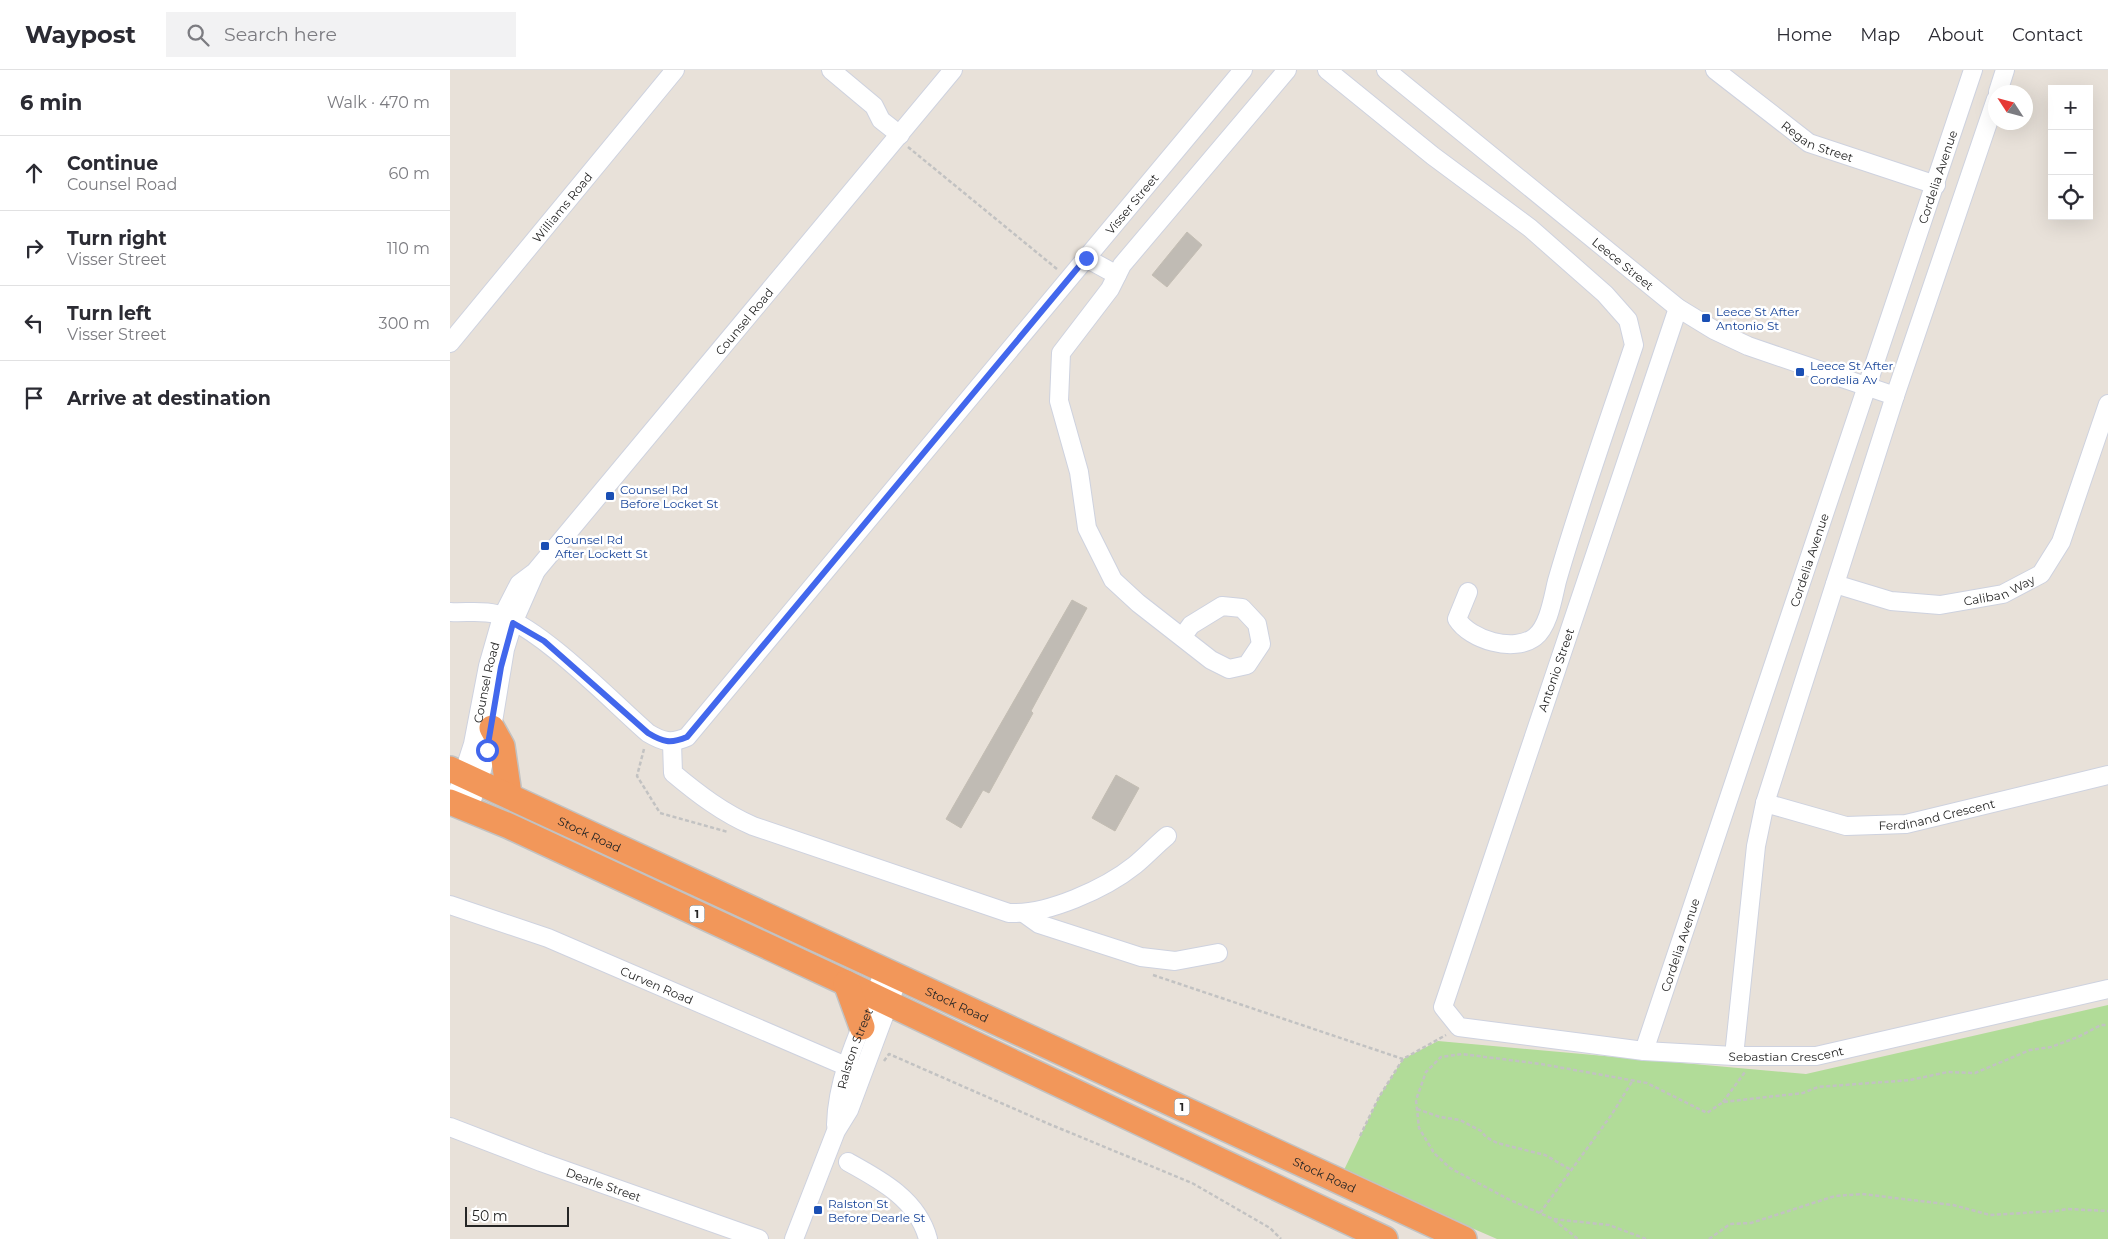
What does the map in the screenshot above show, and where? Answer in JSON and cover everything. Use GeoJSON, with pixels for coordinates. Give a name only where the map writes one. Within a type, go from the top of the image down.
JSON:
{"type":"FeatureCollection","features":[{"type":"Feature","properties":{"kind":"highway"},"geometry":{"type":"LineString","coordinates":[[492,728],[502,746],[508,794]]}},
{"type":"Feature","properties":{"kind":"highway","name":"Stock Road"},"geometry":{"type":"LineString","coordinates":[[464,774],[1464,1239]]}},
{"type":"Feature","properties":{"kind":"highway","name":"1"},"geometry":{"type":"LineString","coordinates":[[458,805],[881,999],[1385,1239]]}},
{"type":"Feature","properties":{"kind":"highway"},"geometry":{"type":"LineString","coordinates":[[846,983],[862,1027]]}},
{"type":"Feature","properties":{"kind":"street","name":"Williams Road"},"geometry":{"type":"LineString","coordinates":[[450,343],[675,70]]}},
{"type":"Feature","properties":{"kind":"street"},"geometry":{"type":"LineString","coordinates":[[831,70],[874,106],[881,120],[901,133]]}},
{"type":"Feature","properties":{"kind":"street","name":"Counsel Road"},"geometry":{"type":"LineString","coordinates":[[458,805],[464,774],[478,725],[494,639],[535,572],[953,70]]}},
{"type":"Feature","properties":{"kind":"street","name":"Visser Street"},"geometry":{"type":"LineString","coordinates":[[672,743],[687,737],[1243,70]]}},
{"type":"Feature","properties":{"kind":"street"},"geometry":{"type":"LineString","coordinates":[[1182,636],[1138,603],[1113,580],[1087,528],[1079,472],[1059,401],[1061,353],[1110,289],[1122,265],[1288,70]]}},
{"type":"Feature","properties":{"kind":"street"},"geometry":{"type":"LineString","coordinates":[[1327,70],[1433,156],[1530,228],[1605,294],[1628,320],[1634,345],[1574,521],[1545,622],[1535,636],[1518,644],[1505,645],[1485,639],[1463,629],[1457,619],[1468,592]]}},
{"type":"Feature","properties":{"kind":"street","name":"Leece Street"},"geometry":{"type":"LineString","coordinates":[[1386,70],[1678,308],[1714,330],[1748,346],[1895,396]]}},
{"type":"Feature","properties":{"kind":"street","name":"Cordelia Avenue"},"geometry":{"type":"LineString","coordinates":[[1644,1051],[1973,70]]}},
{"type":"Feature","properties":{"kind":"street"},"geometry":{"type":"LineString","coordinates":[[2000,85],[2005,70]]}},
{"type":"Feature","properties":{"kind":"street","name":"Regan Street"},"geometry":{"type":"LineString","coordinates":[[1722,72],[1809,143],[1936,184]]}},
{"type":"Feature","properties":{"kind":"street"},"geometry":{"type":"LineString","coordinates":[[1734,1056],[1756,846],[1765,803],[1895,396],[1988,123]]}},
{"type":"Feature","properties":{"kind":"street"},"geometry":{"type":"LineString","coordinates":[[1086,258],[1117,275]]}},
{"type":"Feature","properties":{"kind":"street","name":"Antonio Street"},"geometry":{"type":"LineString","coordinates":[[1459,1027],[1443,1007],[1678,308]]}},
{"type":"Feature","properties":{"kind":"street","name":"Caliban Way"},"geometry":{"type":"LineString","coordinates":[[1836,584],[1891,601],[1940,606],[2003,594],[2041,574],[2061,542],[2108,404]]}},
{"type":"Feature","properties":{"kind":"street"},"geometry":{"type":"LineString","coordinates":[[450,612],[485,613],[507,620],[544,641],[648,733],[661,741],[672,743],[673,773],[698,794],[736,818],[762,829],[1009,912],[1025,914],[1096,889],[1134,866],[1167,836]]}},
{"type":"Feature","properties":{"kind":"street","name":"Counsel Road"},"geometry":{"type":"LineString","coordinates":[[464,774],[492,728],[507,620]]}},
{"type":"Feature","properties":{"kind":"street","name":"Ferdinand Crescent"},"geometry":{"type":"LineString","coordinates":[[1765,803],[1846,826],[1906,824],[2108,776]]}},
{"type":"Feature","properties":{"kind":"street","name":"Curven Road"},"geometry":{"type":"LineString","coordinates":[[450,905],[548,938],[855,1070]]}},
{"type":"Feature","properties":{"kind":"street"},"geometry":{"type":"LineString","coordinates":[[1025,914],[1039,924],[1141,957],[1175,961],[1218,953]]}},
{"type":"Feature","properties":{"kind":"street","name":"Ralston Street"},"geometry":{"type":"LineString","coordinates":[[794,1239],[836,1131],[836,1109],[855,1070],[892,972]]}},
{"type":"Feature","properties":{"kind":"street","name":"Sebastian Crescent"},"geometry":{"type":"LineString","coordinates":[[1459,1027],[1644,1051],[1734,1056],[1816,1056],[2108,989]]}},
{"type":"Feature","properties":{"kind":"street","name":"Ralston Street"},"geometry":{"type":"LineString","coordinates":[[855,1070],[862,1027],[881,999]]}},
{"type":"Feature","properties":{"kind":"street","name":"Dearle Street"},"geometry":{"type":"LineString","coordinates":[[450,1127],[541,1162],[759,1239]]}},
{"type":"Feature","properties":{"kind":"street"},"geometry":{"type":"LineString","coordinates":[[848,1162],[890,1187],[913,1207],[928,1239]]}},
{"type":"Feature","properties":{"kind":"path"},"geometry":{"type":"LineString","coordinates":[[901,133],[1069,279]]}},
{"type":"Feature","properties":{"kind":"path"},"geometry":{"type":"LineString","coordinates":[[1723,1102],[1803,1093],[1818,1087],[1910,1080],[1948,1072],[1975,1074],[2030,1050],[2051,1047],[2078,1037],[2101,1025],[2108,1025]]}},
{"type":"Feature","properties":{"kind":"path"},"geometry":{"type":"LineString","coordinates":[[1360,1136],[1379,1097],[1402,1060],[1459,1027]]}},
{"type":"Feature","properties":{"kind":"path"},"geometry":{"type":"LineString","coordinates":[[884,1062],[890,1054],[1048,1124],[1192,1183],[1270,1228],[1282,1239]]}},
{"type":"Feature","properties":{"kind":"path"},"geometry":{"type":"LineString","coordinates":[[1578,1239],[1553,1219],[1450,1168],[1434,1153],[1420,1128],[1416,1100],[1426,1072],[1441,1057],[1462,1054],[1541,1064],[1633,1080],[1647,1083],[1707,1113],[1723,1102],[1748,1069]]}},
{"type":"Feature","properties":{"kind":"path"},"geometry":{"type":"LineString","coordinates":[[1540,1213],[1612,1114],[1633,1080]]}},
{"type":"Feature","properties":{"kind":"path"},"geometry":{"type":"LineString","coordinates":[[1417,1109],[1440,1117],[1460,1120],[1498,1143],[1545,1156],[1572,1170]]}},
{"type":"Feature","properties":{"kind":"path"},"geometry":{"type":"LineString","coordinates":[[1709,1239],[1730,1224],[1751,1223],[1835,1196],[1862,1194],[1953,1205],[1990,1216],[2067,1209],[2108,1211]]}},
{"type":"Feature","properties":{"kind":"path"},"geometry":{"type":"LineString","coordinates":[[1553,1219],[1609,1225],[1646,1239]]}},
{"type":"Feature","properties":{"kind":"green space"},"geometry":{"type":"Polygon","coordinates":[[[2108,1005],[2108,1239],[1497,1239],[1343,1172],[1379,1097],[1403,1059],[1438,1041],[1806,1074],[2108,1005]]]}},
{"type":"Feature","properties":{"kind":"building"},"geometry":{"type":"Polygon","coordinates":[[[1187,232],[1202,245],[1167,287],[1152,275],[1187,232]]]}},
{"type":"Feature","properties":{"kind":"building"},"geometry":{"type":"Polygon","coordinates":[[[1072,600],[1087,608],[989,793],[983,790],[961,828],[946,819],[1072,600]]]}},
{"type":"Feature","properties":{"kind":"building"},"geometry":{"type":"Polygon","coordinates":[[[1116,775],[1139,788],[1115,831],[1092,818],[1116,775]]]}},
{"type":"Feature","properties":{"kind":"place","name":"Leece St After Antonio St"},"geometry":{"type":"Point","coordinates":[1706,318]}},
{"type":"Feature","properties":{"kind":"place","name":"Leece St After Cordelia Av"},"geometry":{"type":"Point","coordinates":[1800,372]}},
{"type":"Feature","properties":{"kind":"place","name":"Counsel Rd Before Locket St"},"geometry":{"type":"Point","coordinates":[610,496]}},
{"type":"Feature","properties":{"kind":"place","name":"Counsel Rd After Lockett St"},"geometry":{"type":"Point","coordinates":[545,546]}},
{"type":"Feature","properties":{"kind":"place","name":"Ralston St Before Dearle St"},"geometry":{"type":"Point","coordinates":[818,1210]}},
{"type":"Feature","properties":{"kind":"route"},"geometry":{"type":"LineString","coordinates":[[487,750],[501,667],[513,623],[544,641],[648,733],[661,741],[672,743],[687,737],[1086,258]]}}]}
